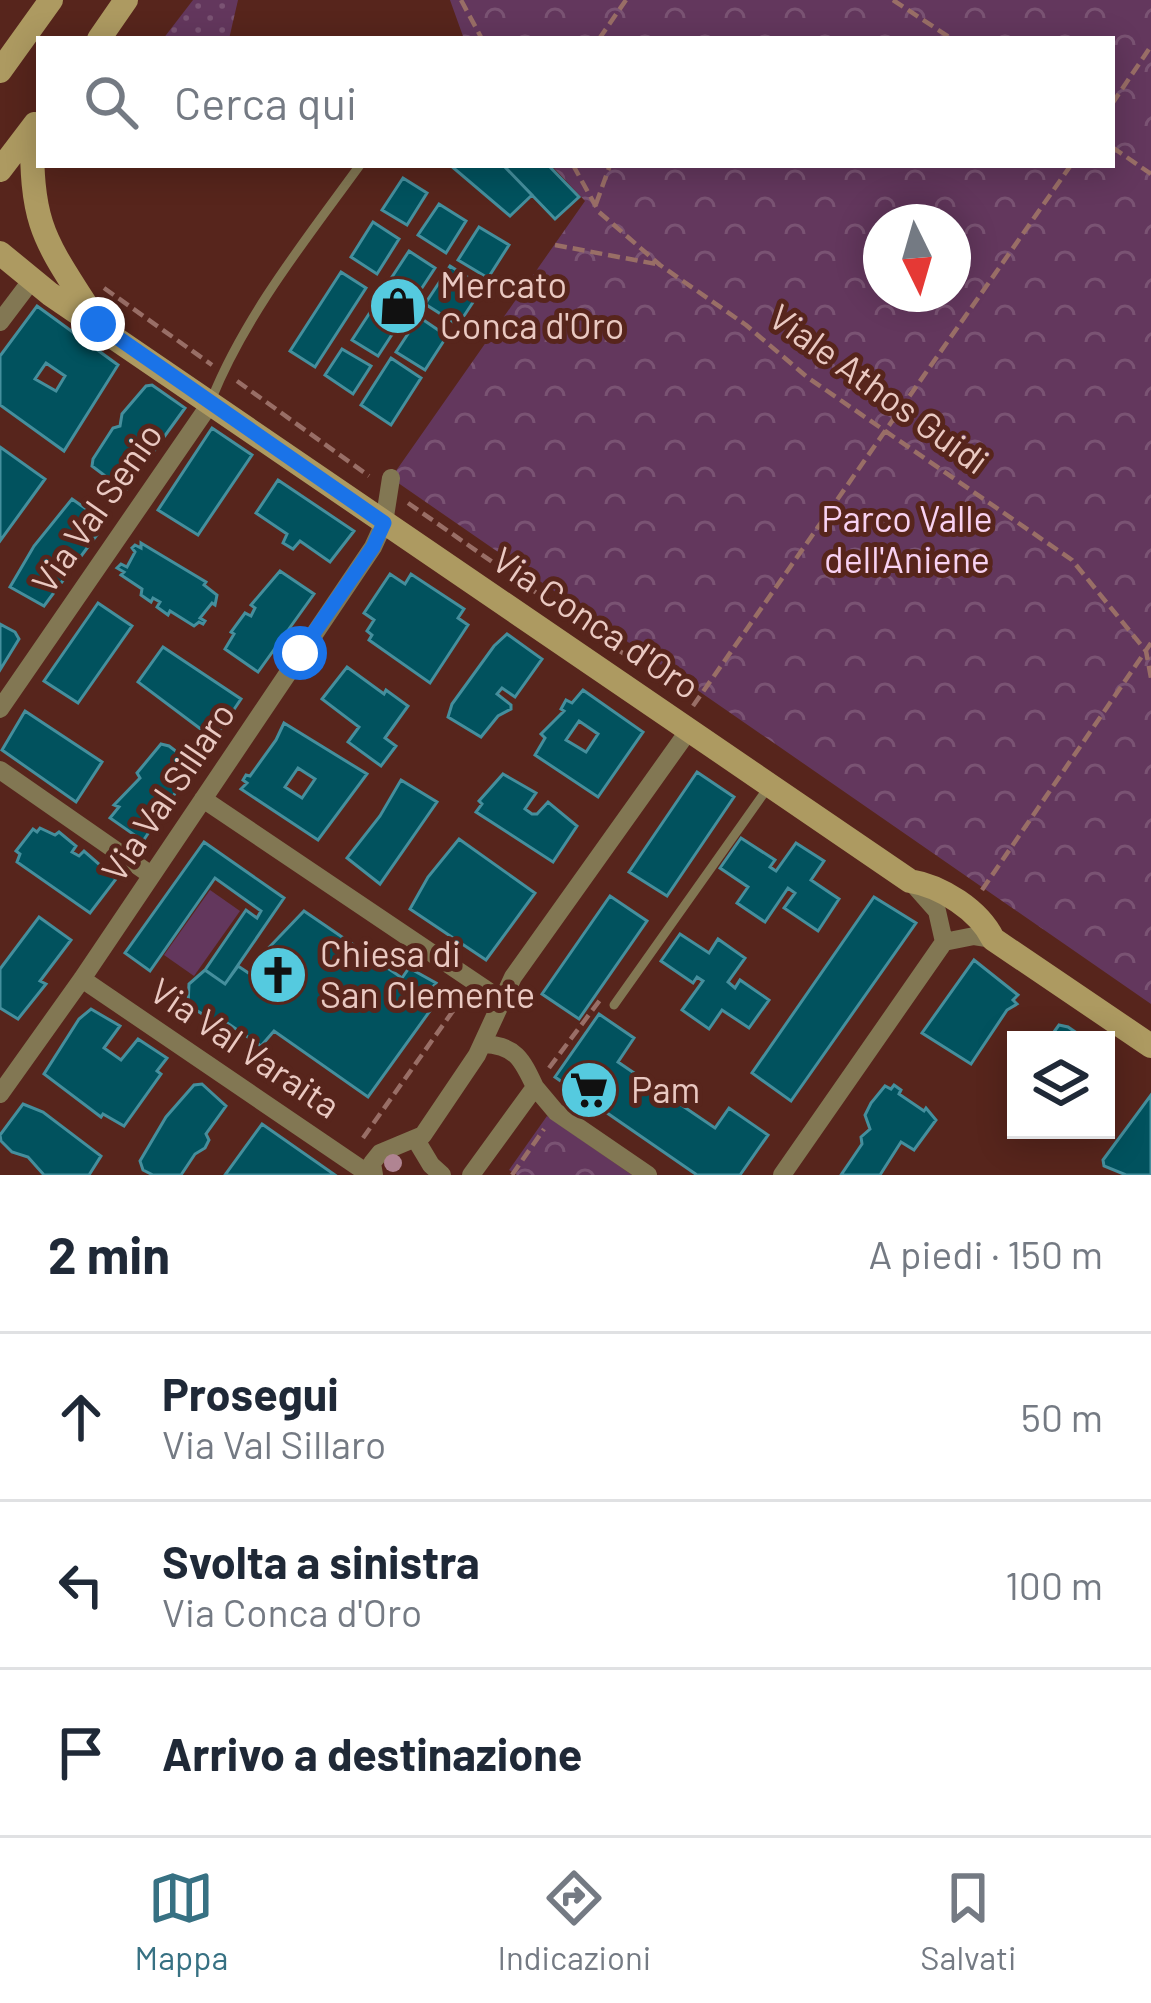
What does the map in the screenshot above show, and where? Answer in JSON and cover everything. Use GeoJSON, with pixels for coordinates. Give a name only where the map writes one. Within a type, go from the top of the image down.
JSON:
{"type":"FeatureCollection","features":[{"type":"Feature","properties":{"kind":"street"},"geometry":{"type":"LineString","coordinates":[[0,70],[51,0]]}},
{"type":"Feature","properties":{"kind":"street"},"geometry":{"type":"LineString","coordinates":[[101,36],[126,0]]}},
{"type":"Feature","properties":{"kind":"street"},"geometry":{"type":"LineString","coordinates":[[0,170],[35,123]]}},
{"type":"Feature","properties":{"kind":"street"},"geometry":{"type":"LineString","coordinates":[[35,123],[32,185],[39,226],[50,252],[98,324]]}},
{"type":"Feature","properties":{"kind":"street","name":"Via Conca d'Oro"},"geometry":{"type":"LineString","coordinates":[[0,254],[31,281],[209,404],[910,881],[926,884],[969,910],[985,922],[993,939],[1151,1046]]}},
{"type":"Feature","properties":{"kind":"street"},"geometry":{"type":"LineString","coordinates":[[0,322],[31,281]]}},
{"type":"Feature","properties":{"kind":"street","name":"Via Val Senio"},"geometry":{"type":"LineString","coordinates":[[0,709],[209,404]]}},
{"type":"Feature","properties":{"kind":"street","name":"Via Val Sillaro"},"geometry":{"type":"LineString","coordinates":[[0,1094],[373,547],[384,523],[391,484]]}},
{"type":"Feature","properties":{"kind":"street"},"geometry":{"type":"LineString","coordinates":[[372,1174],[380,1153],[416,1140],[483,1044],[500,999],[689,730]]}},
{"type":"Feature","properties":{"kind":"street"},"geometry":{"type":"LineString","coordinates":[[0,770],[151,875]]}},
{"type":"Feature","properties":{"kind":"street"},"geometry":{"type":"LineString","coordinates":[[203,799],[500,999]]}},
{"type":"Feature","properties":{"kind":"street"},"geometry":{"type":"LineString","coordinates":[[910,881],[937,911],[944,943]]}},
{"type":"Feature","properties":{"kind":"street"},"geometry":{"type":"LineString","coordinates":[[782,1175],[944,943],[974,936],[993,939]]}},
{"type":"Feature","properties":{"kind":"street","name":"Via Val Varaita"},"geometry":{"type":"LineString","coordinates":[[82,979],[372,1174]]}},
{"type":"Feature","properties":{"kind":"street"},"geometry":{"type":"LineString","coordinates":[[483,1044],[514,1051],[556,1112],[648,1175]]}},
{"type":"Feature","properties":{"kind":"street"},"geometry":{"type":"LineString","coordinates":[[473,1174],[535,1087]]}},
{"type":"Feature","properties":{"kind":"street"},"geometry":{"type":"LineString","coordinates":[[416,1140],[430,1166],[442,1175]]}},
{"type":"Feature","properties":{"kind":"lane"},"geometry":{"type":"LineString","coordinates":[[209,404],[261,308],[358,168]]}},
{"type":"Feature","properties":{"kind":"lane"},"geometry":{"type":"LineString","coordinates":[[614,1005],[770,784]]}},
{"type":"Feature","properties":{"kind":"path"},"geometry":{"type":"LineString","coordinates":[[461,0],[480,36]]}},
{"type":"Feature","properties":{"kind":"path"},"geometry":{"type":"LineString","coordinates":[[601,36],[626,0]]}},
{"type":"Feature","properties":{"kind":"path"},"geometry":{"type":"LineString","coordinates":[[893,0],[947,36]]}},
{"type":"Feature","properties":{"kind":"path"},"geometry":{"type":"LineString","coordinates":[[1115,100],[1151,46]]}},
{"type":"Feature","properties":{"kind":"path"},"geometry":{"type":"LineString","coordinates":[[1115,149],[1151,174]]}},
{"type":"Feature","properties":{"kind":"path","name":"Viale Athos Guidi"},"geometry":{"type":"LineString","coordinates":[[575,168],[597,209],[660,265],[886,432],[1072,560],[1148,652],[1151,678]]}},
{"type":"Feature","properties":{"kind":"path"},"geometry":{"type":"LineString","coordinates":[[597,209],[609,168]]}},
{"type":"Feature","properties":{"kind":"path"},"geometry":{"type":"LineString","coordinates":[[689,730],[694,703],[1069,168]]}},
{"type":"Feature","properties":{"kind":"path"},"geometry":{"type":"LineString","coordinates":[[555,244],[660,265]]}},
{"type":"Feature","properties":{"kind":"path"},"geometry":{"type":"LineString","coordinates":[[96,282],[206,361]]}},
{"type":"Feature","properties":{"kind":"path"},"geometry":{"type":"LineString","coordinates":[[242,385],[391,484],[675,690]]}},
{"type":"Feature","properties":{"kind":"path"},"geometry":{"type":"LineString","coordinates":[[969,910],[1151,643]]}},
{"type":"Feature","properties":{"kind":"path"},"geometry":{"type":"LineString","coordinates":[[361,1142],[460,1001]]}},
{"type":"Feature","properties":{"kind":"path"},"geometry":{"type":"LineString","coordinates":[[535,1087],[592,1011]]}},
{"type":"Feature","properties":{"kind":"path"},"geometry":{"type":"LineString","coordinates":[[512,1175],[547,1124]]}},
{"type":"Feature","properties":{"kind":"green space"},"geometry":{"type":"Polygon","coordinates":[[[193,0],[238,0],[230,36],[165,36],[193,0]]]}},
{"type":"Feature","properties":{"kind":"green space","name":"Parco Valle dell'Aniene"},"geometry":{"type":"Polygon","coordinates":[[[450,0],[1151,0],[1151,1004],[391,478],[585,201],[554,168],[1115,168],[1115,36],[463,36],[450,0]]]}},
{"type":"Feature","properties":{"kind":"green space"},"geometry":{"type":"Polygon","coordinates":[[[210,890],[240,911],[194,976],[164,955],[210,890]]]}},
{"type":"Feature","properties":{"kind":"green space"},"geometry":{"type":"Polygon","coordinates":[[[547,1116],[632,1175],[517,1175],[509,1170],[547,1116]]]}},
{"type":"Feature","properties":{"kind":"building"},"geometry":{"type":"Polygon","coordinates":[[[454,168],[506,168],[532,195],[510,216],[454,168]]]}},
{"type":"Feature","properties":{"kind":"building"},"geometry":{"type":"Polygon","coordinates":[[[506,168],[551,168],[579,197],[555,219],[506,168]]]}},
{"type":"Feature","properties":{"kind":"building"},"geometry":{"type":"Polygon","coordinates":[[[403,178],[427,193],[407,225],[382,210],[403,178]]]}},
{"type":"Feature","properties":{"kind":"building"},"geometry":{"type":"Polygon","coordinates":[[[439,204],[466,221],[446,253],[418,235],[439,204]]]}},
{"type":"Feature","properties":{"kind":"building"},"geometry":{"type":"Polygon","coordinates":[[[373,222],[399,239],[377,274],[351,257],[373,222]]]}},
{"type":"Feature","properties":{"kind":"building"},"geometry":{"type":"Polygon","coordinates":[[[479,227],[509,245],[488,278],[458,260],[479,227]]]}},
{"type":"Feature","properties":{"kind":"building"},"geometry":{"type":"Polygon","coordinates":[[[409,251],[435,268],[416,297],[390,280],[409,251]]]}},
{"type":"Feature","properties":{"kind":"building"},"geometry":{"type":"Polygon","coordinates":[[[450,266],[483,287],[458,325],[425,304],[450,266]]]}},
{"type":"Feature","properties":{"kind":"building"},"geometry":{"type":"Polygon","coordinates":[[[341,272],[366,288],[315,367],[290,351],[341,272]]]}},
{"type":"Feature","properties":{"kind":"building"},"geometry":{"type":"Polygon","coordinates":[[[382,294],[408,310],[378,356],[352,340],[382,294]]]}},
{"type":"Feature","properties":{"kind":"building"},"geometry":{"type":"Polygon","coordinates":[[[37,306],[118,365],[64,451],[0,405],[0,356],[37,306]],[[46,363],[35,379],[56,391],[65,376],[46,363]]]}},
{"type":"Feature","properties":{"kind":"building"},"geometry":{"type":"Polygon","coordinates":[[[419,317],[447,336],[425,370],[396,352],[419,317]]]}},
{"type":"Feature","properties":{"kind":"building"},"geometry":{"type":"Polygon","coordinates":[[[342,349],[371,366],[353,394],[325,375],[342,349]]]}},
{"type":"Feature","properties":{"kind":"building"},"geometry":{"type":"Polygon","coordinates":[[[391,358],[421,378],[391,425],[361,405],[391,358]]]}},
{"type":"Feature","properties":{"kind":"building"},"geometry":{"type":"Polygon","coordinates":[[[152,385],[185,408],[125,491],[92,466],[93,459],[113,428],[120,426],[122,414],[152,385]]]}},
{"type":"Feature","properties":{"kind":"building"},"geometry":{"type":"Polygon","coordinates":[[[212,428],[252,455],[198,535],[158,510],[212,428]]]}},
{"type":"Feature","properties":{"kind":"building"},"geometry":{"type":"Polygon","coordinates":[[[0,447],[45,479],[0,541],[0,447]]]}},
{"type":"Feature","properties":{"kind":"building"},"geometry":{"type":"Polygon","coordinates":[[[278,480],[354,531],[330,562],[300,541],[293,549],[283,543],[287,534],[256,513],[278,480]]]}},
{"type":"Feature","properties":{"kind":"building"},"geometry":{"type":"Polygon","coordinates":[[[72,499],[102,520],[99,532],[44,606],[10,587],[34,546],[72,499]]]}},
{"type":"Feature","properties":{"kind":"building"},"geometry":{"type":"Polygon","coordinates":[[[141,543],[206,582],[217,595],[215,605],[200,618],[203,624],[194,626],[170,611],[168,615],[157,607],[160,602],[153,598],[151,602],[141,595],[142,589],[121,575],[124,572],[117,568],[127,567],[135,552],[132,548],[141,548],[141,543]]]}},
{"type":"Feature","properties":{"kind":"building"},"geometry":{"type":"Polygon","coordinates":[[[280,571],[314,594],[258,672],[225,649],[231,632],[245,613],[251,616],[255,608],[251,605],[280,571]]]}},
{"type":"Feature","properties":{"kind":"building"},"geometry":{"type":"Polygon","coordinates":[[[390,574],[405,584],[411,574],[464,609],[458,618],[468,625],[430,683],[369,640],[372,635],[367,631],[374,620],[364,613],[390,574]]]}},
{"type":"Feature","properties":{"kind":"building"},"geometry":{"type":"Polygon","coordinates":[[[98,603],[132,626],[78,703],[44,681],[98,603]]]}},
{"type":"Feature","properties":{"kind":"building"},"geometry":{"type":"Polygon","coordinates":[[[0,624],[19,639],[0,670],[0,624]]]}},
{"type":"Feature","properties":{"kind":"building"},"geometry":{"type":"Polygon","coordinates":[[[507,634],[542,659],[515,697],[502,688],[497,694],[511,709],[498,716],[481,737],[448,717],[452,704],[507,634]]]}},
{"type":"Feature","properties":{"kind":"building"},"geometry":{"type":"Polygon","coordinates":[[[163,647],[241,699],[214,739],[138,682],[163,647]]]}},
{"type":"Feature","properties":{"kind":"building"},"geometry":{"type":"Polygon","coordinates":[[[347,667],[408,706],[385,738],[396,746],[381,766],[348,742],[359,727],[322,699],[347,667]]]}},
{"type":"Feature","properties":{"kind":"building"},"geometry":{"type":"Polygon","coordinates":[[[583,690],[643,732],[598,797],[535,755],[545,738],[541,734],[564,711],[566,700],[572,703],[583,690]],[[579,721],[566,740],[586,752],[598,734],[579,721]]]}},
{"type":"Feature","properties":{"kind":"building"},"geometry":{"type":"Polygon","coordinates":[[[25,711],[102,762],[76,802],[2,750],[25,711]]]}},
{"type":"Feature","properties":{"kind":"building"},"geometry":{"type":"Polygon","coordinates":[[[284,723],[367,774],[318,840],[241,789],[247,783],[246,775],[250,776],[284,723]],[[298,768],[285,787],[302,798],[315,779],[298,768]]]}},
{"type":"Feature","properties":{"kind":"building"},"geometry":{"type":"Polygon","coordinates":[[[161,744],[194,765],[143,841],[110,818],[119,807],[114,805],[140,778],[137,773],[161,744]]]}},
{"type":"Feature","properties":{"kind":"building"},"geometry":{"type":"Polygon","coordinates":[[[697,772],[734,797],[667,896],[629,872],[697,772]]]}},
{"type":"Feature","properties":{"kind":"building"},"geometry":{"type":"Polygon","coordinates":[[[503,774],[536,793],[525,809],[532,814],[548,802],[577,826],[553,862],[476,812],[482,804],[479,801],[503,774]]]}},
{"type":"Feature","properties":{"kind":"building"},"geometry":{"type":"Polygon","coordinates":[[[401,780],[437,802],[380,884],[347,858],[401,780]]]}},
{"type":"Feature","properties":{"kind":"building"},"geometry":{"type":"Polygon","coordinates":[[[33,829],[55,835],[59,832],[76,846],[72,852],[79,856],[84,851],[116,879],[90,913],[17,862],[20,854],[16,851],[33,829]]]}},
{"type":"Feature","properties":{"kind":"building"},"geometry":{"type":"Polygon","coordinates":[[[741,838],[775,860],[770,867],[776,871],[796,843],[824,861],[811,880],[839,899],[818,931],[784,908],[795,893],[788,888],[765,922],[737,903],[748,887],[720,868],[741,838]]]}},
{"type":"Feature","properties":{"kind":"building"},"geometry":{"type":"Polygon","coordinates":[[[459,839],[535,893],[486,960],[410,909],[428,877],[459,839]]]}},
{"type":"Feature","properties":{"kind":"building"},"geometry":{"type":"Polygon","coordinates":[[[204,842],[284,898],[225,984],[205,970],[246,910],[257,918],[261,911],[215,878],[150,971],[125,953],[204,842]]]}},
{"type":"Feature","properties":{"kind":"building"},"geometry":{"type":"Polygon","coordinates":[[[610,896],[647,921],[579,1019],[542,994],[610,896]]]}},
{"type":"Feature","properties":{"kind":"building"},"geometry":{"type":"Polygon","coordinates":[[[874,897],[916,923],[791,1101],[752,1073],[874,897]]]}},
{"type":"Feature","properties":{"kind":"building"},"geometry":{"type":"Polygon","coordinates":[[[304,911],[402,978],[409,968],[436,983],[422,1001],[432,1008],[368,1097],[274,1031],[261,1046],[223,1020],[215,1022],[188,1005],[189,984],[205,970],[225,984],[238,966],[250,974],[257,960],[304,911]]]}},
{"type":"Feature","properties":{"kind":"building"},"geometry":{"type":"Polygon","coordinates":[[[39,917],[71,940],[40,981],[46,984],[18,1019],[0,1008],[0,969],[39,917]]]}},
{"type":"Feature","properties":{"kind":"building"},"geometry":{"type":"Polygon","coordinates":[[[680,934],[709,953],[718,939],[745,958],[728,982],[735,988],[740,980],[769,1000],[749,1028],[722,1010],[709,1029],[682,1010],[703,981],[697,977],[693,983],[661,961],[680,934]]]}},
{"type":"Feature","properties":{"kind":"building"},"geometry":{"type":"Polygon","coordinates":[[[974,960],[1018,995],[1013,1000],[1017,1004],[1007,1010],[971,1064],[922,1033],[974,960]]]}},
{"type":"Feature","properties":{"kind":"building"},"geometry":{"type":"Polygon","coordinates":[[[91,1009],[120,1026],[104,1048],[121,1060],[138,1039],[167,1058],[124,1126],[101,1117],[44,1074],[79,1019],[91,1009]]]}},
{"type":"Feature","properties":{"kind":"building"},"geometry":{"type":"Polygon","coordinates":[[[599,1014],[634,1038],[618,1062],[715,1128],[729,1108],[768,1135],[740,1175],[697,1175],[555,1077],[599,1014]]]}},
{"type":"Feature","properties":{"kind":"building"},"geometry":{"type":"Polygon","coordinates":[[[202,1084],[226,1106],[206,1134],[205,1148],[181,1175],[153,1175],[143,1170],[140,1161],[166,1117],[194,1085],[202,1084]]]}},
{"type":"Feature","properties":{"kind":"building"},"geometry":{"type":"Polygon","coordinates":[[[894,1085],[901,1090],[899,1094],[926,1108],[936,1120],[914,1150],[901,1142],[880,1175],[841,1175],[870,1129],[865,1115],[871,1103],[885,1086],[891,1089],[894,1085]]]}},
{"type":"Feature","properties":{"kind":"building"},"geometry":{"type":"Polygon","coordinates":[[[1151,1095],[1151,1175],[1126,1175],[1104,1166],[1103,1160],[1151,1095]]]}},
{"type":"Feature","properties":{"kind":"building"},"geometry":{"type":"Polygon","coordinates":[[[23,1104],[43,1112],[101,1156],[89,1175],[44,1175],[28,1157],[12,1152],[1,1141],[0,1135],[23,1104]]]}},
{"type":"Feature","properties":{"kind":"building"},"geometry":{"type":"Polygon","coordinates":[[[262,1124],[335,1175],[225,1175],[262,1124]]]}},
{"type":"Feature","properties":{"kind":"place","name":"Mercato Conca d'Oro"},"geometry":{"type":"Point","coordinates":[398,306]}},
{"type":"Feature","properties":{"kind":"place","name":"Chiesa di San Clemente"},"geometry":{"type":"Point","coordinates":[278,975]}},
{"type":"Feature","properties":{"kind":"place","name":"Pam"},"geometry":{"type":"Point","coordinates":[589,1090]}},
{"type":"Feature","properties":{"kind":"route"},"geometry":{"type":"LineString","coordinates":[[98,324],[384,523],[373,547],[300,653]]}}]}
